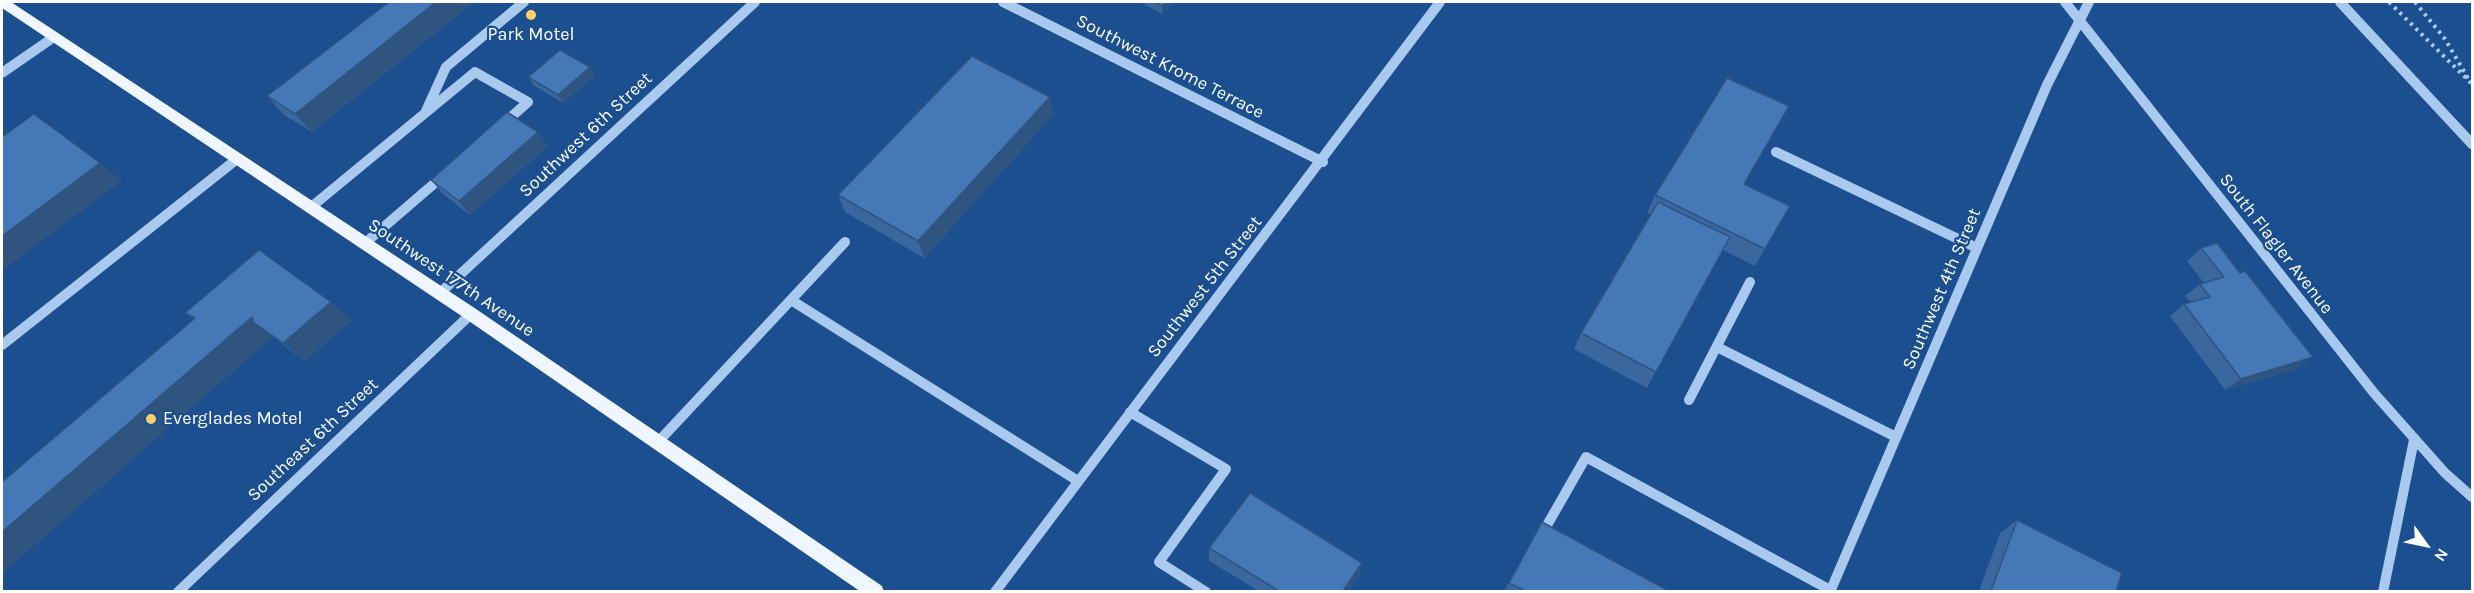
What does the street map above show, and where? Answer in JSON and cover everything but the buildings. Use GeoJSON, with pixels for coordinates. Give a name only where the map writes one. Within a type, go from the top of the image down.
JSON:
{"type":"FeatureCollection","features":[{"type":"Feature","properties":{"kind":"main road","name":"Southwest 177th Avenue"},"geometry":{"type":"LineString","coordinates":[[6,3],[440,293],[876,591]]}},
{"type":"Feature","properties":{"kind":"street"},"geometry":{"type":"LineString","coordinates":[[425,113],[446,67],[524,2]]}},
{"type":"Feature","properties":{"kind":"street","name":"Southwest 6th Street"},"geometry":{"type":"LineString","coordinates":[[440,293],[755,2]]}},
{"type":"Feature","properties":{"kind":"street","name":"Southwest Krome Terrace"},"geometry":{"type":"LineString","coordinates":[[1003,2],[1323,162]]}},
{"type":"Feature","properties":{"kind":"street","name":"Southwest 5th Street"},"geometry":{"type":"LineString","coordinates":[[995,591],[1130,411],[1323,162],[1440,2]]}},
{"type":"Feature","properties":{"kind":"street","name":"South Flagler Avenue"},"geometry":{"type":"LineString","coordinates":[[2065,2],[2323,330],[2414,440],[2445,473],[2472,497]]}},
{"type":"Feature","properties":{"kind":"street","name":"Southwest 4th Street"},"geometry":{"type":"LineString","coordinates":[[1830,591],[2048,85],[2089,2]]}},
{"type":"Feature","properties":{"kind":"street"},"geometry":{"type":"LineString","coordinates":[[2340,2],[2472,144]]}},
{"type":"Feature","properties":{"kind":"street"},"geometry":{"type":"LineString","coordinates":[[2,73],[54,37]]}},
{"type":"Feature","properties":{"kind":"street"},"geometry":{"type":"LineString","coordinates":[[310,208],[475,72],[528,102],[493,133]]}},
{"type":"Feature","properties":{"kind":"street"},"geometry":{"type":"LineString","coordinates":[[1776,152],[1977,248]]}},
{"type":"Feature","properties":{"kind":"street"},"geometry":{"type":"LineString","coordinates":[[2,345],[237,159]]}},
{"type":"Feature","properties":{"kind":"street"},"geometry":{"type":"LineString","coordinates":[[364,244],[448,172]]}},
{"type":"Feature","properties":{"kind":"street"},"geometry":{"type":"LineString","coordinates":[[658,442],[845,242]]}},
{"type":"Feature","properties":{"kind":"street"},"geometry":{"type":"LineString","coordinates":[[1689,400],[1750,282]]}},
{"type":"Feature","properties":{"kind":"street"},"geometry":{"type":"LineString","coordinates":[[791,300],[1077,482]]}},
{"type":"Feature","properties":{"kind":"street","name":"Southeast 6th Street"},"geometry":{"type":"LineString","coordinates":[[178,591],[471,314]]}},
{"type":"Feature","properties":{"kind":"street"},"geometry":{"type":"LineString","coordinates":[[1717,347],[1896,438]]}},
{"type":"Feature","properties":{"kind":"street"},"geometry":{"type":"LineString","coordinates":[[1130,411],[1226,469],[1159,562],[1206,591]]}},
{"type":"Feature","properties":{"kind":"street"},"geometry":{"type":"LineString","coordinates":[[2383,591],[2414,440]]}},
{"type":"Feature","properties":{"kind":"street"},"geometry":{"type":"LineString","coordinates":[[1546,527],[1586,457],[1830,591]]}},
{"type":"Feature","properties":{"kind":"path"},"geometry":{"type":"LineString","coordinates":[[2389,2],[2472,85]]}},
{"type":"Feature","properties":{"kind":"path"},"geometry":{"type":"LineString","coordinates":[[2415,2],[2445,39],[2472,85]]}},
{"type":"Feature","properties":{"kind":"place","name":"Park Motel"},"geometry":{"type":"Point","coordinates":[531,15]}},
{"type":"Feature","properties":{"kind":"place","name":"Everglades Motel"},"geometry":{"type":"Point","coordinates":[151,419]}}]}
